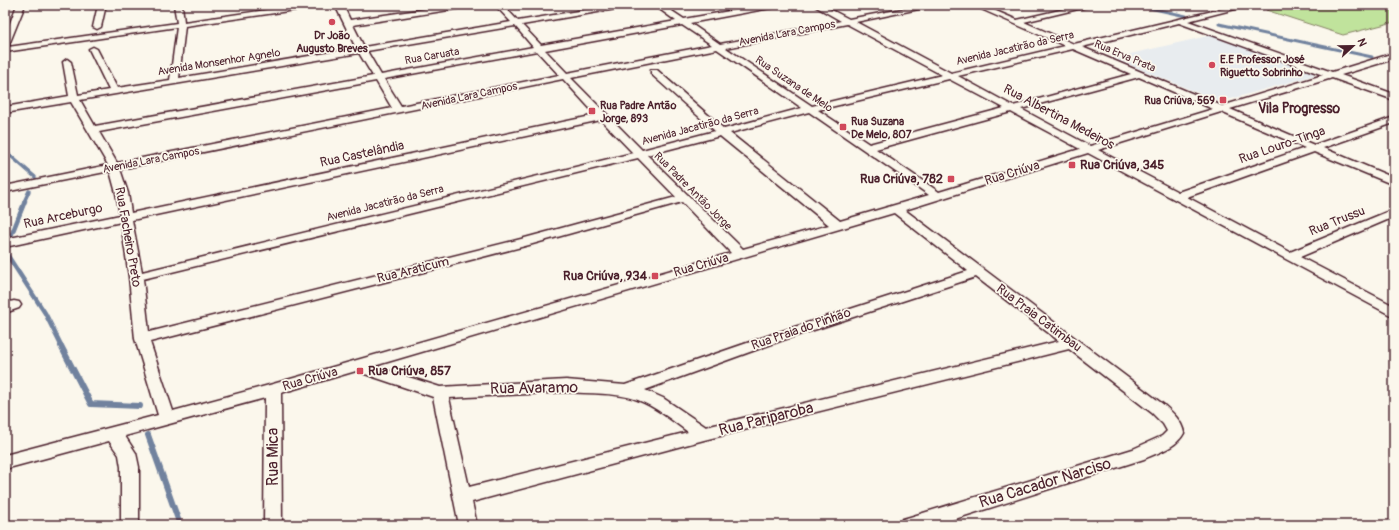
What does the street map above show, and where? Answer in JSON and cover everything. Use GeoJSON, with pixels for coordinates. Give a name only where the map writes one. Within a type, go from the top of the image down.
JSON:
{"type":"FeatureCollection","features":[{"type":"Feature","properties":{"kind":"street"},"geometry":{"type":"LineString","coordinates":[[5,6],[11,5]]}},
{"type":"Feature","properties":{"kind":"street"},"geometry":{"type":"LineString","coordinates":[[5,46],[21,5]]}},
{"type":"Feature","properties":{"kind":"street"},"geometry":{"type":"LineString","coordinates":[[97,27],[102,5]]}},
{"type":"Feature","properties":{"kind":"street"},"geometry":{"type":"LineString","coordinates":[[174,80],[180,25],[178,5]]}},
{"type":"Feature","properties":{"kind":"street"},"geometry":{"type":"LineString","coordinates":[[5,50],[316,5]]}},
{"type":"Feature","properties":{"kind":"street"},"geometry":{"type":"LineString","coordinates":[[339,5],[361,49],[398,110]]}},
{"type":"Feature","properties":{"kind":"street"},"geometry":{"type":"LineString","coordinates":[[348,23],[468,5]]}},
{"type":"Feature","properties":{"kind":"street","name":"Rua Padre Antão Jorge"},"geometry":{"type":"LineString","coordinates":[[499,5],[603,117],[739,254]]}},
{"type":"Feature","properties":{"kind":"street","name":"Avenida Monsenhor Agnelo"},"geometry":{"type":"LineString","coordinates":[[5,110],[174,80],[627,5]]}},
{"type":"Feature","properties":{"kind":"street","name":"Rua Suzana de Melo"},"geometry":{"type":"LineString","coordinates":[[658,5],[936,195]]}},
{"type":"Feature","properties":{"kind":"street","name":"Rua Caruata"},"geometry":{"type":"LineString","coordinates":[[92,130],[776,5]]}},
{"type":"Feature","properties":{"kind":"street","name":"Rua Albertina Medeiros"},"geometry":{"type":"LineString","coordinates":[[817,5],[1391,308]]}},
{"type":"Feature","properties":{"kind":"street"},"geometry":{"type":"LineString","coordinates":[[897,5],[908,10]]}},
{"type":"Feature","properties":{"kind":"street","name":"Avenida Lara Campos"},"geometry":{"type":"LineString","coordinates":[[5,189],[566,76],[934,5]]}},
{"type":"Feature","properties":{"kind":"street","name":"Rua Erva Prata"},"geometry":{"type":"LineString","coordinates":[[976,5],[1394,182]]}},
{"type":"Feature","properties":{"kind":"street"},"geometry":{"type":"LineString","coordinates":[[1016,22],[1091,5]]}},
{"type":"Feature","properties":{"kind":"street","name":"Avenida Jacatirão da Serra"},"geometry":{"type":"LineString","coordinates":[[136,277],[640,154],[810,109],[1247,5]]}},
{"type":"Feature","properties":{"kind":"street"},"geometry":{"type":"LineString","coordinates":[[1184,20],[1394,97]]}},
{"type":"Feature","properties":{"kind":"street"},"geometry":{"type":"LineString","coordinates":[[93,49],[114,91]]}},
{"type":"Feature","properties":{"kind":"street","name":"Rua Criúva"},"geometry":{"type":"LineString","coordinates":[[5,462],[357,366],[896,209],[936,195],[1393,56]]}},
{"type":"Feature","properties":{"kind":"street","name":"Rua Facheiro Preto"},"geometry":{"type":"LineString","coordinates":[[67,62],[74,98],[114,167],[122,193],[136,277],[142,339],[161,420]]}},
{"type":"Feature","properties":{"kind":"street"},"geometry":{"type":"LineString","coordinates":[[654,72],[722,132],[837,225]]}},
{"type":"Feature","properties":{"kind":"street"},"geometry":{"type":"LineString","coordinates":[[867,148],[1141,74]]}},
{"type":"Feature","properties":{"kind":"street","name":"Rua Castelândia"},"geometry":{"type":"LineString","coordinates":[[126,218],[603,117]]}},
{"type":"Feature","properties":{"kind":"street","name":"Rua Louro-Tinga"},"geometry":{"type":"LineString","coordinates":[[1178,196],[1394,120]]}},
{"type":"Feature","properties":{"kind":"street","name":"Rua Araticum"},"geometry":{"type":"LineString","coordinates":[[142,339],[518,244],[684,198]]}},
{"type":"Feature","properties":{"kind":"street","name":"Rua Praia Catimbau"},"geometry":{"type":"LineString","coordinates":[[896,209],[1158,409],[1171,422],[1176,433]]}},
{"type":"Feature","properties":{"kind":"street","name":"Rua Trussu"},"geometry":{"type":"LineString","coordinates":[[1291,256],[1394,213]]}},
{"type":"Feature","properties":{"kind":"street","name":"Rua Arceburgo"},"geometry":{"type":"LineString","coordinates":[[5,243],[126,218]]}},
{"type":"Feature","properties":{"kind":"street","name":"Rua Praia do Pinhão"},"geometry":{"type":"LineString","coordinates":[[626,391],[778,336],[978,272]]}},
{"type":"Feature","properties":{"kind":"street","name":"Rua Pariparoba"},"geometry":{"type":"LineString","coordinates":[[461,497],[704,434],[1071,343]]}},
{"type":"Feature","properties":{"kind":"street","name":"Rua Avaramo"},"geometry":{"type":"LineString","coordinates":[[357,366],[440,393],[566,386],[626,391],[641,395],[657,402],[704,434]]}},
{"type":"Feature","properties":{"kind":"street","name":"Rua Mica"},"geometry":{"type":"LineString","coordinates":[[272,390],[273,525]]}},
{"type":"Feature","properties":{"kind":"street"},"geometry":{"type":"LineString","coordinates":[[440,393],[468,525]]}},
{"type":"Feature","properties":{"kind":"street"},"geometry":{"type":"LineString","coordinates":[[119,431],[127,453],[130,467],[130,525]]}},
{"type":"Feature","properties":{"kind":"street","name":"Rua Cacador Narciso"},"geometry":{"type":"LineString","coordinates":[[910,525],[1138,454],[1168,441],[1176,433]]}},
{"type":"Feature","properties":{"kind":"shaded area","name":"E.E Professor José Riguetto Sobrinho"},"geometry":{"type":"Polygon","coordinates":[[[1212,35],[1312,71],[1315,75],[1224,101],[1218,101],[1113,58],[1212,35]]]}},
{"type":"Feature","properties":{"kind":"green space"},"geometry":{"type":"Polygon","coordinates":[[[1289,5],[1379,5],[1394,9],[1394,22],[1343,35],[1266,10],[1289,5]]]}},
{"type":"Feature","properties":{"kind":"waterway"},"geometry":{"type":"LineString","coordinates":[[1136,5],[1186,16]]}},
{"type":"Feature","properties":{"kind":"waterway"},"geometry":{"type":"LineString","coordinates":[[1219,24],[1372,57]]}},
{"type":"Feature","properties":{"kind":"waterway"},"geometry":{"type":"LineString","coordinates":[[5,151],[35,177]]}},
{"type":"Feature","properties":{"kind":"waterway"},"geometry":{"type":"LineString","coordinates":[[24,202],[29,191]]}},
{"type":"Feature","properties":{"kind":"waterway"},"geometry":{"type":"LineString","coordinates":[[11,236],[25,201]]}},
{"type":"Feature","properties":{"kind":"waterway"},"geometry":{"type":"LineString","coordinates":[[6,253],[45,313],[62,347]]}},
{"type":"Feature","properties":{"kind":"waterway"},"geometry":{"type":"LineString","coordinates":[[61,346],[91,404],[140,406]]}},
{"type":"Feature","properties":{"kind":"waterway"},"geometry":{"type":"LineString","coordinates":[[148,435],[180,525]]}},
{"type":"Feature","properties":{"kind":"place","name":"Dr João Augusto Breves"},"geometry":{"type":"Point","coordinates":[332,22]}},
{"type":"Feature","properties":{"kind":"place","name":"E.E Professor José Riguetto Sobrinho"},"geometry":{"type":"Point","coordinates":[1212,65]}},
{"type":"Feature","properties":{"kind":"place","name":"Rua Criúva, 569"},"geometry":{"type":"Point","coordinates":[1223,100]}},
{"type":"Feature","properties":{"kind":"place","name":"Rua Padre Antão Jorge, 893"},"geometry":{"type":"Point","coordinates":[592,111]}},
{"type":"Feature","properties":{"kind":"place","name":"Rua Suzana De Melo, 807"},"geometry":{"type":"Point","coordinates":[843,127]}},
{"type":"Feature","properties":{"kind":"place","name":"Rua Criúva, 345"},"geometry":{"type":"Point","coordinates":[1072,165]}},
{"type":"Feature","properties":{"kind":"place","name":"Rua Criúva, 782"},"geometry":{"type":"Point","coordinates":[951,179]}},
{"type":"Feature","properties":{"kind":"place","name":"Rua Criúva, 934"},"geometry":{"type":"Point","coordinates":[655,276]}},
{"type":"Feature","properties":{"kind":"place","name":"Rua Criúva, 857"},"geometry":{"type":"Point","coordinates":[360,371]}},
{"type":"Feature","properties":{"kind":"district","name":"Vila Progresso"},"geometry":{"type":"Point","coordinates":[1299,108]}}]}
